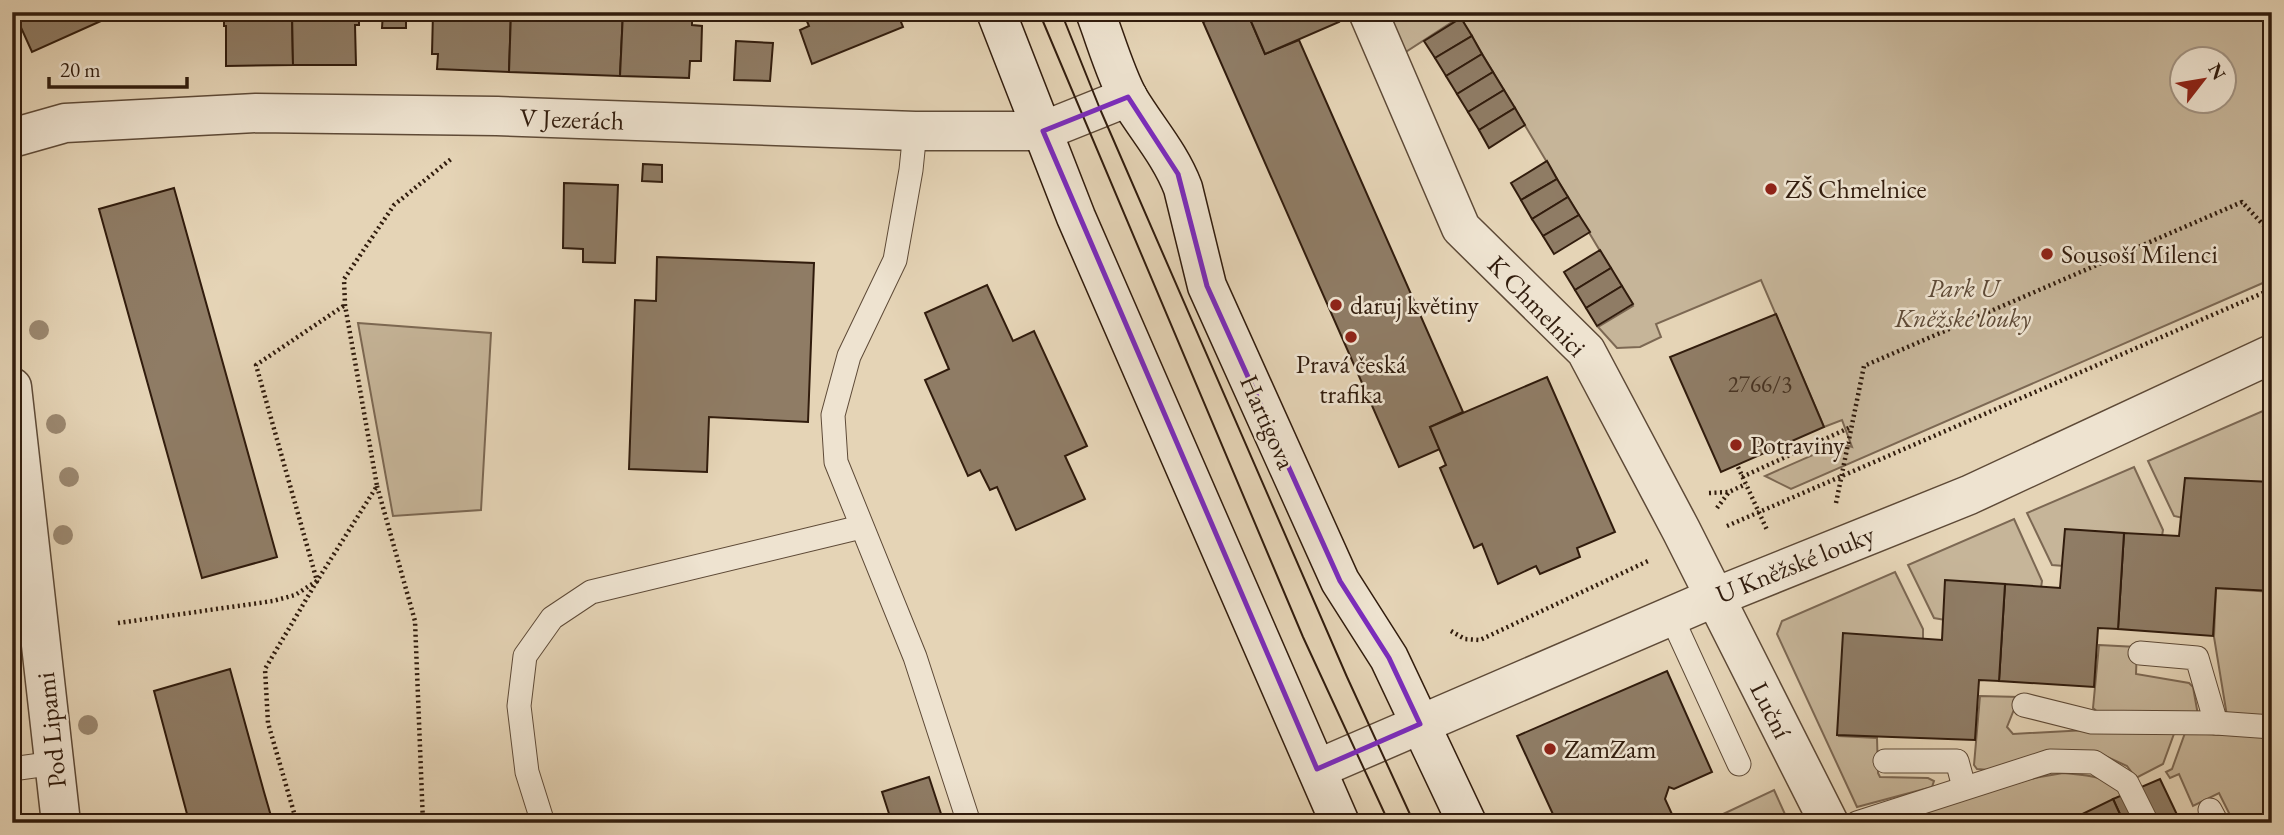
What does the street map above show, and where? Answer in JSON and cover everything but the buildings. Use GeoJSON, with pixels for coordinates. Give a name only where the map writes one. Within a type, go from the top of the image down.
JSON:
{"type":"FeatureCollection","features":[{"type":"Feature","properties":{"kind":"street"},"geometry":{"type":"LineString","coordinates":[[996,12],[1076,217],[1340,823]]}},
{"type":"Feature","properties":{"kind":"street","name":"Hartigova"},"geometry":{"type":"LineString","coordinates":[[1095,12],[1128,97],[1171,159],[1178,174],[1207,286],[1340,581],[1389,658],[1467,823]]}},
{"type":"Feature","properties":{"kind":"street","name":"K Chmelnici"},"geometry":{"type":"LineString","coordinates":[[1368,12],[1461,228],[1586,351],[1681,530],[1713,598]]}},
{"type":"Feature","properties":{"kind":"street","name":"V Jezerách"},"geometry":{"type":"LineString","coordinates":[[12,138],[65,123],[256,113],[511,117],[915,131],[1043,131],[1128,97]]}},
{"type":"Feature","properties":{"kind":"street","name":"U Kněžské louky"},"geometry":{"type":"LineString","coordinates":[[1317,769],[1713,598],[1969,495],[2272,354]]}},
{"type":"Feature","properties":{"kind":"street","name":"Pod Lipami"},"geometry":{"type":"LineString","coordinates":[[12,387],[61,823]]}},
{"type":"Feature","properties":{"kind":"street","name":"Luční"},"geometry":{"type":"LineString","coordinates":[[1713,598],[1829,823]]}},
{"type":"Feature","properties":{"kind":"lane"},"geometry":{"type":"LineString","coordinates":[[915,131],[895,260],[849,356],[834,415],[835,461],[915,657],[969,823]]}},
{"type":"Feature","properties":{"kind":"lane"},"geometry":{"type":"LineString","coordinates":[[543,823],[527,772],[519,706],[525,656],[552,618],[591,592],[861,527]]}},
{"type":"Feature","properties":{"kind":"lane"},"geometry":{"type":"LineString","coordinates":[[1671,616],[1739,764]]}},
{"type":"Feature","properties":{"kind":"lane"},"geometry":{"type":"LineString","coordinates":[[2140,653],[2197,658],[2216,723]]}},
{"type":"Feature","properties":{"kind":"lane"},"geometry":{"type":"LineString","coordinates":[[2024,705],[2092,722],[2216,723],[2272,727]]}},
{"type":"Feature","properties":{"kind":"lane"},"geometry":{"type":"LineString","coordinates":[[1885,761],[1956,761],[1964,787]]}},
{"type":"Feature","properties":{"kind":"lane"},"geometry":{"type":"LineString","coordinates":[[1857,823],[2050,761],[2094,762],[2127,783],[2147,823]]}},
{"type":"Feature","properties":{"kind":"lane"},"geometry":{"type":"LineString","coordinates":[[12,769],[55,762]]}},
{"type":"Feature","properties":{"kind":"path"},"geometry":{"type":"LineString","coordinates":[[423,823],[415,621],[377,486],[345,305],[344,279],[394,205],[453,158]]}},
{"type":"Feature","properties":{"kind":"path"},"geometry":{"type":"LineString","coordinates":[[1825,551],[1864,366],[2242,202],[2272,234]]}},
{"type":"Feature","properties":{"kind":"path"},"geometry":{"type":"LineString","coordinates":[[1715,531],[2272,289]]}},
{"type":"Feature","properties":{"kind":"path"},"geometry":{"type":"LineString","coordinates":[[317,582],[256,365],[345,305]]}},
{"type":"Feature","properties":{"kind":"path"},"geometry":{"type":"LineString","coordinates":[[1742,477],[1852,427]]}},
{"type":"Feature","properties":{"kind":"path"},"geometry":{"type":"LineString","coordinates":[[1738,467],[1784,569]]}},
{"type":"Feature","properties":{"kind":"path"},"geometry":{"type":"LineString","coordinates":[[297,823],[268,723],[265,669],[377,486]]}},
{"type":"Feature","properties":{"kind":"path"},"geometry":{"type":"LineString","coordinates":[[1451,631],[1465,639],[1480,640],[1659,555]]}},
{"type":"Feature","properties":{"kind":"path"},"geometry":{"type":"LineString","coordinates":[[118,623],[273,601],[295,595],[317,582]]}},
{"type":"Feature","properties":{"kind":"highlighted area"},"geometry":{"type":"Polygon","coordinates":[[[1128,97],[1178,174],[1207,286],[1340,581],[1389,658],[1420,724],[1317,769],[1043,131],[1128,97]]]}},
{"type":"Feature","properties":{"kind":"green space","name":"Park U Kněžské louky"},"geometry":{"type":"Polygon","coordinates":[[[1382,12],[2268,12],[2272,21],[2272,279],[1791,489],[1765,476],[1840,443],[1852,447],[1842,420],[1824,427],[1761,280],[1656,324],[1661,337],[1640,347],[1617,348],[1598,327],[1633,306],[1460,17],[1401,55],[1382,12]]]}},
{"type":"Feature","properties":{"kind":"green space"},"geometry":{"type":"Polygon","coordinates":[[[358,323],[491,333],[481,510],[393,516],[358,323]]]}},
{"type":"Feature","properties":{"kind":"green space"},"geometry":{"type":"Polygon","coordinates":[[[2272,407],[2272,483],[2183,518],[2174,516],[2148,461],[2272,407]]]}},
{"type":"Feature","properties":{"kind":"green space"},"geometry":{"type":"Polygon","coordinates":[[[2134,467],[2163,530],[2162,536],[2064,566],[2052,565],[2027,513],[2134,467]]]}},
{"type":"Feature","properties":{"kind":"green space"},"geometry":{"type":"Polygon","coordinates":[[[2014,519],[2042,581],[2041,588],[1945,620],[1934,618],[1908,565],[2014,519]]]}},
{"type":"Feature","properties":{"kind":"green space"},"geometry":{"type":"Polygon","coordinates":[[[1895,572],[1923,629],[1923,640],[1846,634],[1839,736],[1877,738],[1880,777],[1928,778],[1934,781],[1932,787],[1857,807],[1777,634],[1782,621],[1895,572]]]}},
{"type":"Feature","properties":{"kind":"green space"},"geometry":{"type":"Polygon","coordinates":[[[2216,588],[2272,592],[2272,719],[2227,716],[2214,637],[2216,588]]]}},
{"type":"Feature","properties":{"kind":"green space"},"geometry":{"type":"Polygon","coordinates":[[[2099,645],[2137,647],[2136,674],[2189,683],[2193,687],[2198,715],[2099,713],[2093,708],[2099,645]]]}},
{"type":"Feature","properties":{"kind":"green space"},"geometry":{"type":"Polygon","coordinates":[[[1980,696],[2019,697],[2007,727],[2013,734],[2087,730],[2175,731],[2163,764],[2136,778],[2127,766],[2103,755],[1989,770],[1977,769],[1974,765],[1980,696]]]}},
{"type":"Feature","properties":{"kind":"green space"},"geometry":{"type":"Polygon","coordinates":[[[2185,733],[2272,737],[2272,823],[2234,823],[2219,793],[2193,806],[2179,774],[2170,778],[2166,772],[2172,769],[2185,733]]]}},
{"type":"Feature","properties":{"kind":"green space"},"geometry":{"type":"Polygon","coordinates":[[[2063,773],[2104,780],[2123,796],[2064,823],[1883,823],[2034,778],[2063,773]]]}},
{"type":"Feature","properties":{"kind":"green space"},"geometry":{"type":"Polygon","coordinates":[[[1774,790],[1789,823],[1704,823],[1774,790]]]}},
{"type":"Feature","properties":{"kind":"tram line"},"geometry":{"type":"LineString","coordinates":[[1039,12],[1303,637],[1389,823]]}},
{"type":"Feature","properties":{"kind":"tram line"},"geometry":{"type":"LineString","coordinates":[[1061,12],[1100,109],[1347,677],[1414,823]]}},
{"type":"Feature","properties":{"kind":"place","name":"ZŠ Chmelnice"},"geometry":{"type":"Point","coordinates":[1771,189]}},
{"type":"Feature","properties":{"kind":"place","name":"Sousoší Milenci"},"geometry":{"type":"Point","coordinates":[2047,254]}},
{"type":"Feature","properties":{"kind":"place","name":"daruj květiny"},"geometry":{"type":"Point","coordinates":[1336,305]}},
{"type":"Feature","properties":{"kind":"place","name":"Pravá česká trafika"},"geometry":{"type":"Point","coordinates":[1351,337]}},
{"type":"Feature","properties":{"kind":"place","name":"Potraviny"},"geometry":{"type":"Point","coordinates":[1736,445]}},
{"type":"Feature","properties":{"kind":"place","name":"ZamZam"},"geometry":{"type":"Point","coordinates":[1550,749]}}]}
